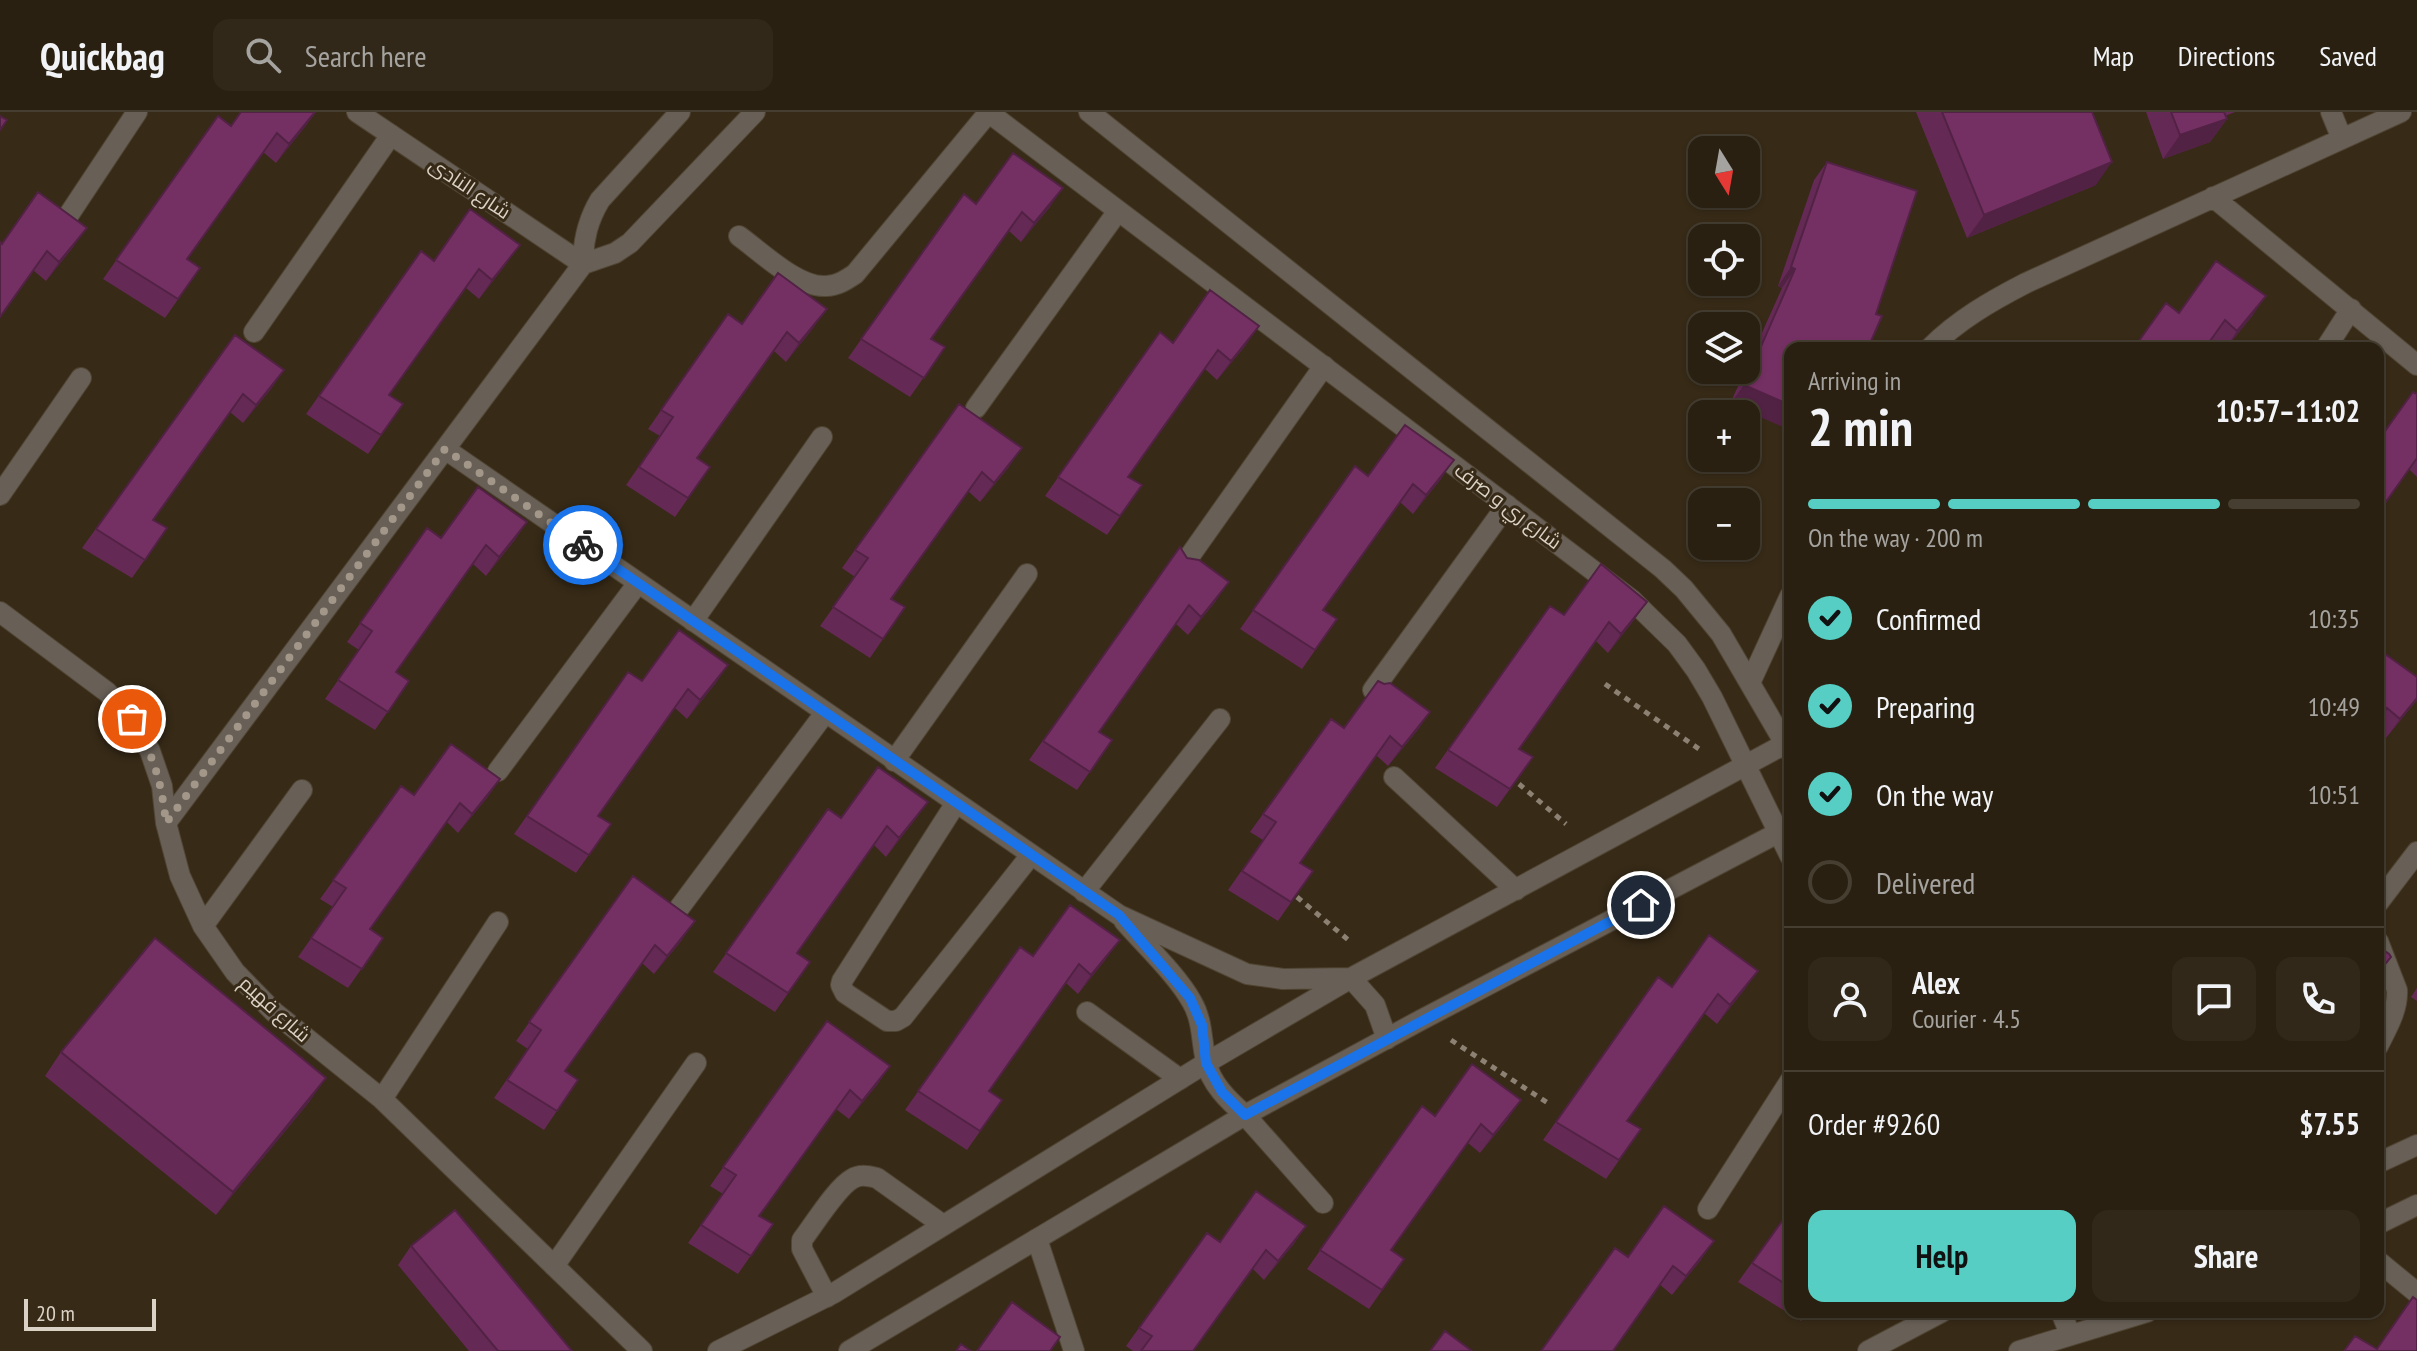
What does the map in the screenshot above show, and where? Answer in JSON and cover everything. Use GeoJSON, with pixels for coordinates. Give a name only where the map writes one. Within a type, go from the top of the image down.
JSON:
{"type":"FeatureCollection","features":[{"type":"Feature","properties":{"kind":"street"},"geometry":{"type":"LineString","coordinates":[[68,216],[137,112]]}},
{"type":"Feature","properties":{"kind":"street","name":"شارع النادى"},"geometry":{"type":"LineString","coordinates":[[357,112],[583,264]]}},
{"type":"Feature","properties":{"kind":"street"},"geometry":{"type":"LineString","coordinates":[[166,823],[583,264],[586,230],[600,200],[680,112]]}},
{"type":"Feature","properties":{"kind":"street"},"geometry":{"type":"LineString","coordinates":[[583,264],[615,253],[637,238],[755,112]]}},
{"type":"Feature","properties":{"kind":"street"},"geometry":{"type":"LineString","coordinates":[[739,236],[799,280],[813,286],[828,287],[842,282],[855,274],[988,112]]}},
{"type":"Feature","properties":{"kind":"street","name":"شارع ري و صرف"},"geometry":{"type":"LineString","coordinates":[[988,112],[1632,600],[1663,629],[1696,670],[1712,697],[1739,770],[1784,830]]}},
{"type":"Feature","properties":{"kind":"street"},"geometry":{"type":"LineString","coordinates":[[1089,112],[1663,569],[1721,634],[1784,743]]}},
{"type":"Feature","properties":{"kind":"street"},"geometry":{"type":"LineString","coordinates":[[2331,112],[2342,139]]}},
{"type":"Feature","properties":{"kind":"street"},"geometry":{"type":"LineString","coordinates":[[1937,342],[1984,305],[2005,294],[2401,112]]}},
{"type":"Feature","properties":{"kind":"street"},"geometry":{"type":"LineString","coordinates":[[254,332],[391,135]]}},
{"type":"Feature","properties":{"kind":"street"},"geometry":{"type":"LineString","coordinates":[[2213,197],[2417,365]]}},
{"type":"Feature","properties":{"kind":"street"},"geometry":{"type":"LineString","coordinates":[[976,408],[1118,211]]}},
{"type":"Feature","properties":{"kind":"street"},"geometry":{"type":"LineString","coordinates":[[2330,342],[2351,309]]}},
{"type":"Feature","properties":{"kind":"street"},"geometry":{"type":"LineString","coordinates":[[1182,567],[1324,366]]}},
{"type":"Feature","properties":{"kind":"street"},"geometry":{"type":"LineString","coordinates":[[0,495],[81,378]]}},
{"type":"Feature","properties":{"kind":"street"},"geometry":{"type":"LineString","coordinates":[[693,621],[822,437]]}},
{"type":"Feature","properties":{"kind":"street"},"geometry":{"type":"LineString","coordinates":[[445,449],[1119,915],[1247,974],[1283,979],[1351,978],[1375,1005],[1387,1039]]}},
{"type":"Feature","properties":{"kind":"street"},"geometry":{"type":"LineString","coordinates":[[1373,690],[1507,505]]}},
{"type":"Feature","properties":{"kind":"street"},"geometry":{"type":"LineString","coordinates":[[894,761],[1027,574]]}},
{"type":"Feature","properties":{"kind":"street"},"geometry":{"type":"LineString","coordinates":[[498,771],[638,583]]}},
{"type":"Feature","properties":{"kind":"street"},"geometry":{"type":"LineString","coordinates":[[1750,683],[1784,609]]}},
{"type":"Feature","properties":{"kind":"street","name":"شارع فهيم"},"geometry":{"type":"LineString","coordinates":[[0,612],[107,692],[132,719],[150,751],[162,786],[166,823],[180,876],[203,926],[235,972],[274,1012],[382,1099],[642,1351]]}},
{"type":"Feature","properties":{"kind":"street"},"geometry":{"type":"LineString","coordinates":[[680,907],[825,713]]}},
{"type":"Feature","properties":{"kind":"street"},"geometry":{"type":"LineString","coordinates":[[1084,892],[1220,719]]}},
{"type":"Feature","properties":{"kind":"street"},"geometry":{"type":"LineString","coordinates":[[718,1351],[827,1297],[1206,1063],[1351,978],[1739,770],[1784,749]]}},
{"type":"Feature","properties":{"kind":"street"},"geometry":{"type":"LineString","coordinates":[[1394,777],[1516,890]]}},
{"type":"Feature","properties":{"kind":"street"},"geometry":{"type":"LineString","coordinates":[[203,926],[302,790]]}},
{"type":"Feature","properties":{"kind":"street"},"geometry":{"type":"LineString","coordinates":[[956,803],[843,977],[841,985],[845,993],[887,1021],[903,1017],[1031,855]]}},
{"type":"Feature","properties":{"kind":"street"},"geometry":{"type":"LineString","coordinates":[[849,1351],[1245,1115],[1784,830]]}},
{"type":"Feature","properties":{"kind":"street"},"geometry":{"type":"LineString","coordinates":[[2384,895],[2417,852]]}},
{"type":"Feature","properties":{"kind":"street"},"geometry":{"type":"LineString","coordinates":[[1119,915],[1190,998],[1202,1025],[1206,1063],[1222,1092],[1323,1203]]}},
{"type":"Feature","properties":{"kind":"street"},"geometry":{"type":"LineString","coordinates":[[382,1099],[498,922]]}},
{"type":"Feature","properties":{"kind":"street"},"geometry":{"type":"LineString","coordinates":[[2384,956],[2398,998],[2384,1034]]}},
{"type":"Feature","properties":{"kind":"street"},"geometry":{"type":"LineString","coordinates":[[1087,1012],[1180,1079]]}},
{"type":"Feature","properties":{"kind":"street"},"geometry":{"type":"LineString","coordinates":[[554,1266],[696,1063]]}},
{"type":"Feature","properties":{"kind":"street"},"geometry":{"type":"LineString","coordinates":[[1708,1209],[1784,1090]]}},
{"type":"Feature","properties":{"kind":"street"},"geometry":{"type":"LineString","coordinates":[[2384,1160],[2417,1145]]}},
{"type":"Feature","properties":{"kind":"street"},"geometry":{"type":"LineString","coordinates":[[827,1297],[802,1249],[802,1240],[853,1178],[866,1175],[877,1178],[943,1225]]}},
{"type":"Feature","properties":{"kind":"street"},"geometry":{"type":"LineString","coordinates":[[2384,1221],[2417,1205]]}},
{"type":"Feature","properties":{"kind":"street"},"geometry":{"type":"LineString","coordinates":[[1037,1239],[1074,1351]]}},
{"type":"Feature","properties":{"kind":"street"},"geometry":{"type":"LineString","coordinates":[[2384,1266],[2417,1293]]}},
{"type":"Feature","properties":{"kind":"street"},"geometry":{"type":"LineString","coordinates":[[1868,1351],[1930,1318]]}},
{"type":"Feature","properties":{"kind":"street"},"geometry":{"type":"LineString","coordinates":[[2063,1318],[2070,1334]]}},
{"type":"Feature","properties":{"kind":"street"},"geometry":{"type":"LineString","coordinates":[[2019,1351],[2126,1318]]}},
{"type":"Feature","properties":{"kind":"path"},"geometry":{"type":"LineString","coordinates":[[1605,684],[1739,770]]}},
{"type":"Feature","properties":{"kind":"path"},"geometry":{"type":"LineString","coordinates":[[1519,784],[1594,849]]}},
{"type":"Feature","properties":{"kind":"path"},"geometry":{"type":"LineString","coordinates":[[1297,897],[1377,964]]}},
{"type":"Feature","properties":{"kind":"path"},"geometry":{"type":"LineString","coordinates":[[1421,1020],[1551,1105]]}},
{"type":"Feature","properties":{"kind":"building"},"geometry":{"type":"Polygon","coordinates":[[[241,112],[315,112],[289,144],[277,133],[187,259],[200,268],[178,299],[116,260],[218,116],[231,126],[241,112]]]}},
{"type":"Feature","properties":{"kind":"building"},"geometry":{"type":"Polygon","coordinates":[[[1942,112],[2092,112],[2112,162],[1984,215],[1942,112]]]}},
{"type":"Feature","properties":{"kind":"building"},"geometry":{"type":"Polygon","coordinates":[[[2171,112],[2224,112],[2227,119],[2180,135],[2171,112]]]}},
{"type":"Feature","properties":{"kind":"building"},"geometry":{"type":"Polygon","coordinates":[[[0,116],[7,120],[0,130],[0,116]]]}},
{"type":"Feature","properties":{"kind":"building"},"geometry":{"type":"Polygon","coordinates":[[[1013,153],[1063,188],[1034,223],[1022,212],[931,339],[945,347],[924,378],[861,339],[964,194],[976,204],[1013,153]]]}},
{"type":"Feature","properties":{"kind":"building"},"geometry":{"type":"Polygon","coordinates":[[[1827,162],[1917,191],[1876,314],[1882,316],[1871,342],[1784,342],[1784,402],[1744,385],[1760,384],[1760,349],[1795,269],[1791,267],[1827,162]]]}},
{"type":"Feature","properties":{"kind":"building"},"geometry":{"type":"Polygon","coordinates":[[[38,192],[87,228],[59,262],[47,251],[0,317],[0,242],[2,244],[38,192]]]}},
{"type":"Feature","properties":{"kind":"building"},"geometry":{"type":"Polygon","coordinates":[[[470,209],[520,245],[492,280],[479,269],[389,395],[403,404],[381,435],[319,396],[421,251],[434,261],[470,209]]]}},
{"type":"Feature","properties":{"kind":"building"},"geometry":{"type":"Polygon","coordinates":[[[2216,261],[2266,296],[2237,331],[2225,320],[2209,342],[2138,342],[2166,303],[2179,313],[2216,261]]]}},
{"type":"Feature","properties":{"kind":"building"},"geometry":{"type":"Polygon","coordinates":[[[778,273],[827,309],[799,343],[787,332],[697,458],[710,467],[688,498],[639,467],[673,417],[661,410],[728,314],[742,324],[778,273]]]}},
{"type":"Feature","properties":{"kind":"building"},"geometry":{"type":"Polygon","coordinates":[[[1210,290],[1259,326],[1231,361],[1218,350],[1128,477],[1142,485],[1120,516],[1058,477],[1160,332],[1173,343],[1210,290]]]}},
{"type":"Feature","properties":{"kind":"building"},"geometry":{"type":"Polygon","coordinates":[[[235,335],[284,370],[256,405],[243,394],[153,520],[167,528],[145,560],[96,529],[235,335]]]}},
{"type":"Feature","properties":{"kind":"building"},"geometry":{"type":"Polygon","coordinates":[[[2413,392],[2417,394],[2417,458],[2384,505],[2384,433],[2413,392]]]}},
{"type":"Feature","properties":{"kind":"building"},"geometry":{"type":"Polygon","coordinates":[[[959,404],[1022,448],[994,483],[982,472],[891,599],[905,607],[883,639],[833,607],[868,558],[855,550],[959,404]]]}},
{"type":"Feature","properties":{"kind":"building"},"geometry":{"type":"Polygon","coordinates":[[[1405,425],[1454,460],[1426,495],[1413,484],[1323,610],[1337,619],[1315,650],[1253,610],[1355,466],[1368,476],[1405,425]]]}},
{"type":"Feature","properties":{"kind":"building"},"geometry":{"type":"Polygon","coordinates":[[[478,487],[527,522],[499,557],[486,545],[396,672],[409,681],[388,712],[338,680],[372,631],[360,623],[427,528],[441,538],[478,487]]]}},
{"type":"Feature","properties":{"kind":"building"},"geometry":{"type":"Polygon","coordinates":[[[1180,547],[1187,558],[1199,560],[1229,582],[1201,617],[1189,605],[1099,732],[1112,740],[1090,772],[1043,741],[1180,547]]]}},
{"type":"Feature","properties":{"kind":"building"},"geometry":{"type":"Polygon","coordinates":[[[1601,564],[1647,602],[1621,634],[1609,622],[1519,749],[1533,757],[1510,789],[1448,750],[1550,606],[1564,615],[1601,564]]]}},
{"type":"Feature","properties":{"kind":"building"},"geometry":{"type":"Polygon","coordinates":[[[679,630],[728,665],[700,700],[688,689],[598,816],[611,824],[589,855],[527,816],[628,672],[642,681],[679,630]]]}},
{"type":"Feature","properties":{"kind":"building"},"geometry":{"type":"Polygon","coordinates":[[[2384,653],[2417,677],[2417,698],[2400,719],[2387,708],[2384,712],[2384,653]]]}},
{"type":"Feature","properties":{"kind":"building"},"geometry":{"type":"Polygon","coordinates":[[[1378,681],[1390,683],[1430,712],[1402,747],[1390,736],[1300,863],[1313,871],[1291,902],[1242,871],[1276,822],[1263,814],[1331,719],[1344,728],[1378,681]]]}},
{"type":"Feature","properties":{"kind":"building"},"geometry":{"type":"Polygon","coordinates":[[[451,744],[500,779],[472,814],[460,803],[370,929],[383,938],[362,969],[311,938],[346,888],[333,880],[401,786],[414,795],[451,744]]]}},
{"type":"Feature","properties":{"kind":"building"},"geometry":{"type":"Polygon","coordinates":[[[878,767],[928,802],[899,838],[887,826],[797,953],[810,962],[788,993],[726,953],[828,809],[841,818],[878,767]]]}},
{"type":"Feature","properties":{"kind":"building"},"geometry":{"type":"Polygon","coordinates":[[[633,876],[695,921],[667,956],[655,945],[565,1071],[578,1080],[557,1111],[507,1080],[541,1030],[529,1022],[633,876]]]}},
{"type":"Feature","properties":{"kind":"building"},"geometry":{"type":"Polygon","coordinates":[[[1070,905],[1120,940],[1091,975],[1079,964],[989,1091],[1002,1100],[980,1131],[918,1091],[1020,947],[1033,956],[1070,905]]]}},
{"type":"Feature","properties":{"kind":"building"},"geometry":{"type":"Polygon","coordinates":[[[1709,935],[1758,971],[1730,1005],[1718,994],[1627,1121],[1641,1129],[1619,1160],[1556,1122],[1658,977],[1672,987],[1709,935]]]}},
{"type":"Feature","properties":{"kind":"building"},"geometry":{"type":"Polygon","coordinates":[[[155,938],[326,1078],[233,1192],[61,1052],[155,938]]]}},
{"type":"Feature","properties":{"kind":"building"},"geometry":{"type":"Polygon","coordinates":[[[2384,950],[2391,957],[2384,966],[2384,950]]]}},
{"type":"Feature","properties":{"kind":"building"},"geometry":{"type":"Polygon","coordinates":[[[827,1021],[890,1066],[862,1101],[850,1090],[759,1216],[773,1224],[751,1256],[701,1225],[736,1175],[723,1167],[827,1021]]]}},
{"type":"Feature","properties":{"kind":"building"},"geometry":{"type":"Polygon","coordinates":[[[1472,1064],[1521,1100],[1493,1135],[1481,1124],[1391,1250],[1404,1259],[1382,1290],[1320,1250],[1422,1106],[1435,1116],[1472,1064]]]}},
{"type":"Feature","properties":{"kind":"building"},"geometry":{"type":"Polygon","coordinates":[[[1256,1191],[1306,1226],[1278,1261],[1266,1250],[1193,1351],[1141,1351],[1152,1336],[1139,1328],[1207,1233],[1220,1242],[1256,1191]]]}},
{"type":"Feature","properties":{"kind":"building"},"geometry":{"type":"Polygon","coordinates":[[[1664,1206],[1714,1241],[1686,1276],[1673,1266],[1613,1351],[1541,1351],[1615,1248],[1628,1257],[1664,1206]]]}},
{"type":"Feature","properties":{"kind":"building"},"geometry":{"type":"Polygon","coordinates":[[[455,1210],[572,1351],[498,1351],[411,1246],[455,1210]]]}},
{"type":"Feature","properties":{"kind":"building"},"geometry":{"type":"Polygon","coordinates":[[[1784,1218],[1784,1283],[1752,1263],[1784,1218]]]}},
{"type":"Feature","properties":{"kind":"building"},"geometry":{"type":"Polygon","coordinates":[[[2413,1297],[2417,1300],[2417,1351],[2344,1351],[2355,1336],[2377,1349],[2413,1297]]]}},
{"type":"Feature","properties":{"kind":"building"},"geometry":{"type":"Polygon","coordinates":[[[1012,1302],[1060,1337],[1050,1351],[977,1351],[1012,1302]]]}},
{"type":"Feature","properties":{"kind":"building"},"geometry":{"type":"Polygon","coordinates":[[[1445,1331],[1472,1351],[1430,1351],[1445,1331]]]}},
{"type":"Feature","properties":{"kind":"building"},"geometry":{"type":"Polygon","coordinates":[[[961,1344],[971,1351],[956,1351],[961,1344]]]}},
{"type":"Feature","properties":{"kind":"way so far"},"geometry":{"type":"LineString","coordinates":[[132,719],[150,751],[162,786],[166,823],[445,449],[583,545]]}},
{"type":"Feature","properties":{"kind":"route"},"geometry":{"type":"LineString","coordinates":[[583,545],[1119,915],[1190,998],[1202,1025],[1206,1063],[1213,1078],[1233,1105],[1245,1115],[1641,905]]}}]}
